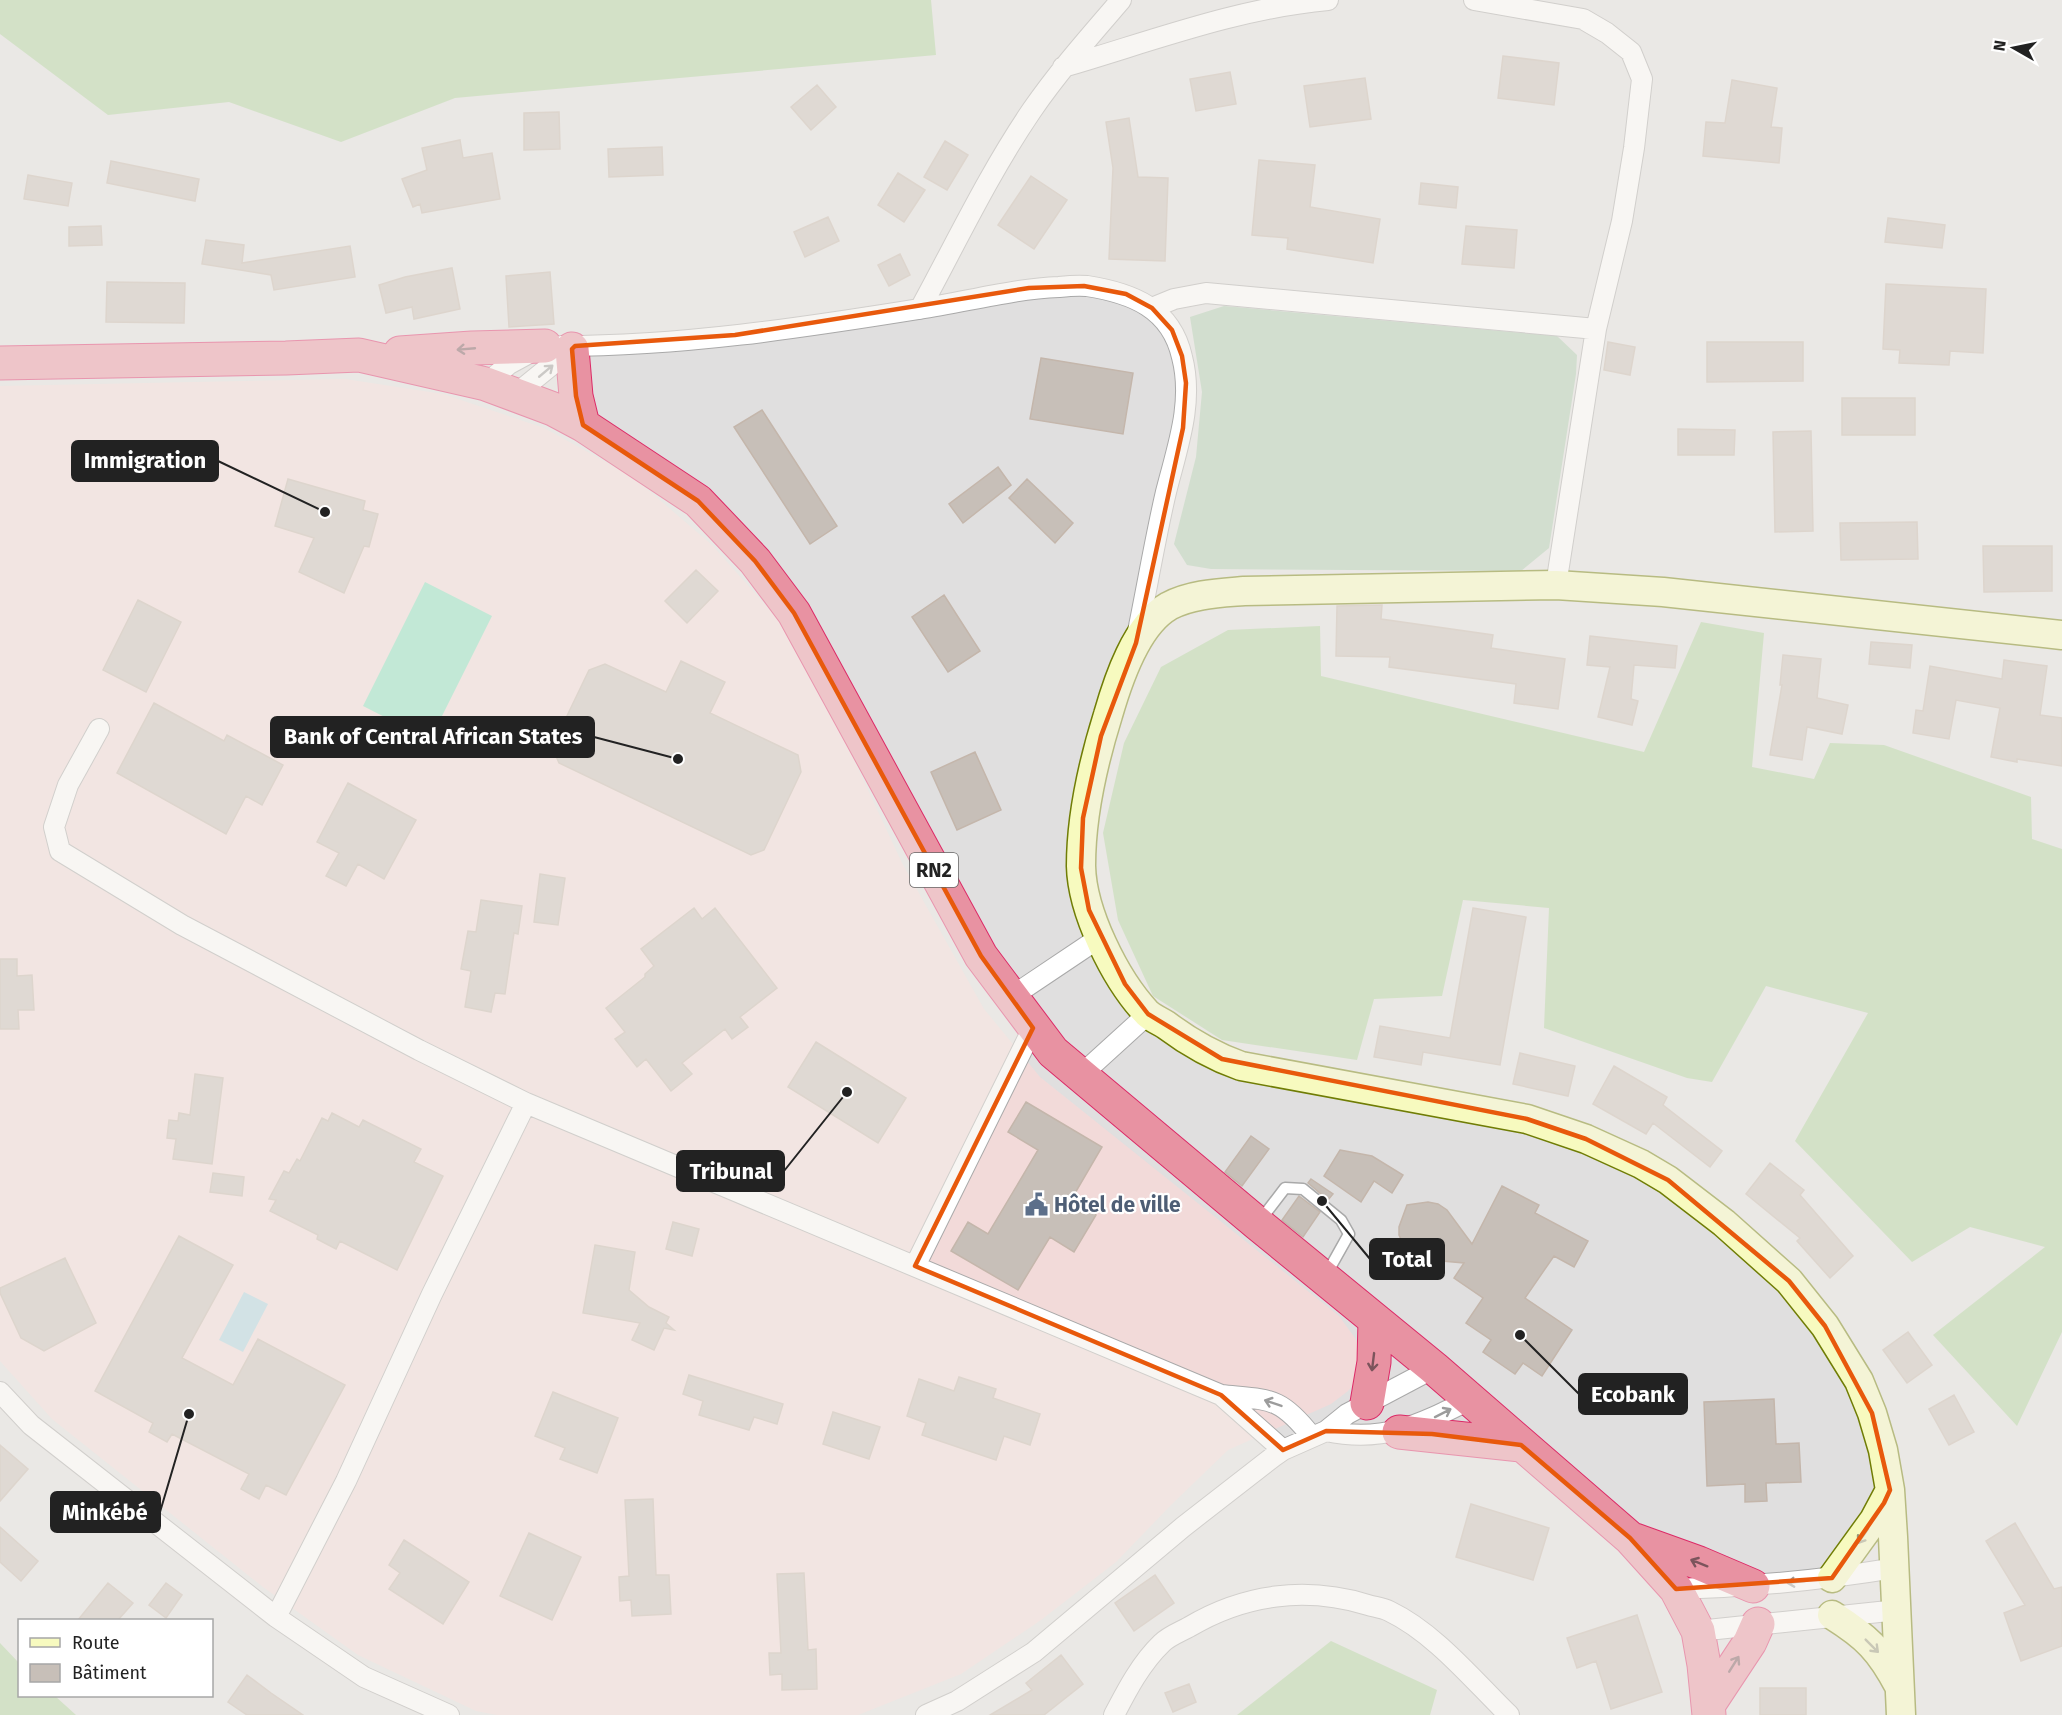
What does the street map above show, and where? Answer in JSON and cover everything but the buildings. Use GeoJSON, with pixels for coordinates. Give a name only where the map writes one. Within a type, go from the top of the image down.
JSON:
{"type":"FeatureCollection","features":[{"type":"Feature","properties":{"kind":"highway"},"geometry":{"type":"LineString","coordinates":[[359,355],[472,348],[564,347],[583,425]]}},
{"type":"Feature","properties":{"kind":"highway","name":"RN2"},"geometry":{"type":"LineString","coordinates":[[0,363],[274,359],[359,355],[501,389],[553,409],[583,425],[698,501],[755,561],[794,613],[981,956],[1053,1053],[1434,1368],[1630,1538],[1676,1589],[1698,1631],[1709,1709]]}},
{"type":"Feature","properties":{"kind":"highway"},"geometry":{"type":"LineString","coordinates":[[1367,1403],[1374,1362],[1375,1320]]}},
{"type":"Feature","properties":{"kind":"highway"},"geometry":{"type":"LineString","coordinates":[[1399,1432],[1521,1445]]}},
{"type":"Feature","properties":{"kind":"highway"},"geometry":{"type":"LineString","coordinates":[[1630,1538],[1753,1586]]}},
{"type":"Feature","properties":{"kind":"highway"},"geometry":{"type":"LineString","coordinates":[[1709,1709],[1758,1624]]}},
{"type":"Feature","properties":{"kind":"street"},"geometry":{"type":"LineString","coordinates":[[920,309],[996,166],[1031,111],[1063,67],[1121,0]]}},
{"type":"Feature","properties":{"kind":"street"},"geometry":{"type":"LineString","coordinates":[[1063,67],[1235,16],[1295,3],[1328,0]]}},
{"type":"Feature","properties":{"kind":"street"},"geometry":{"type":"LineString","coordinates":[[1474,0],[1583,19],[1607,33],[1631,52],[1642,78],[1622,221],[1596,328],[1556,585]]}},
{"type":"Feature","properties":{"kind":"street"},"geometry":{"type":"LineString","coordinates":[[501,389],[509,364],[526,353],[564,347],[633,344],[735,335],[920,309],[1029,288],[1084,286],[1126,294],[1152,308],[1172,330],[1182,356],[1186,383],[1183,428],[1166,492],[1136,644]]}},
{"type":"Feature","properties":{"kind":"street"},"geometry":{"type":"LineString","coordinates":[[1152,308],[1174,299],[1206,293],[1596,328]]}},
{"type":"Feature","properties":{"kind":"street"},"geometry":{"type":"LineString","coordinates":[[501,389],[564,347]]}},
{"type":"Feature","properties":{"kind":"street"},"geometry":{"type":"LineString","coordinates":[[1901,1702],[1890,1490],[1883,1450],[1872,1413],[1858,1381],[1825,1326],[1789,1281],[1724,1223],[1668,1180],[1641,1164],[1586,1139],[1527,1119],[1241,1066],[1199,1049],[1148,1014],[1125,984],[1099,939],[1089,910],[1081,868],[1083,818],[1101,736],[1117,683],[1136,644],[1151,622],[1168,606],[1212,594],[1244,591],[1556,585],[1663,592],[2062,635]]}},
{"type":"Feature","properties":{"kind":"street"},"geometry":{"type":"LineString","coordinates":[[99,729],[68,785],[54,827],[60,851],[182,925],[419,1050],[526,1103],[1221,1395],[1269,1400],[1284,1407],[1319,1434],[1357,1435],[1399,1432],[1469,1400]]}},
{"type":"Feature","properties":{"kind":"street"},"geometry":{"type":"LineString","coordinates":[[1011,997],[1099,939]]}},
{"type":"Feature","properties":{"kind":"street"},"geometry":{"type":"LineString","coordinates":[[1081,1075],[1148,1014]]}},
{"type":"Feature","properties":{"kind":"street"},"geometry":{"type":"LineString","coordinates":[[915,1266],[1033,1028]]}},
{"type":"Feature","properties":{"kind":"street"},"geometry":{"type":"LineString","coordinates":[[276,1617],[346,1481],[526,1103]]}},
{"type":"Feature","properties":{"kind":"street"},"geometry":{"type":"LineString","coordinates":[[926,1715],[957,1701],[1034,1652],[1183,1527],[1283,1450],[1319,1434],[1347,1414],[1434,1368]]}},
{"type":"Feature","properties":{"kind":"street"},"geometry":{"type":"LineString","coordinates":[[0,1392],[31,1425],[276,1617],[364,1677],[449,1715]]}},
{"type":"Feature","properties":{"kind":"street"},"geometry":{"type":"LineString","coordinates":[[1221,1395],[1283,1450]]}},
{"type":"Feature","properties":{"kind":"street"},"geometry":{"type":"LineString","coordinates":[[1832,1578],[1874,1520],[1890,1490]]}},
{"type":"Feature","properties":{"kind":"street"},"geometry":{"type":"LineString","coordinates":[[1676,1589],[1753,1586],[1832,1578],[1895,1568]]}},
{"type":"Feature","properties":{"kind":"street"},"geometry":{"type":"LineString","coordinates":[[1114,1715],[1130,1684],[1162,1642],[1199,1621],[1239,1604],[1278,1595],[1313,1593],[1351,1599],[1389,1611],[1428,1636],[1509,1715]]}},
{"type":"Feature","properties":{"kind":"street"},"geometry":{"type":"LineString","coordinates":[[1698,1631],[1832,1615],[1898,1610]]}},
{"type":"Feature","properties":{"kind":"street"},"geometry":{"type":"LineString","coordinates":[[1832,1615],[1868,1641],[1885,1659],[1901,1702]]}},
{"type":"Feature","properties":{"kind":"lane"},"geometry":{"type":"LineString","coordinates":[[1258,1224],[1285,1188],[1303,1189],[1341,1220],[1349,1234],[1324,1278]]}},
{"type":"Feature","properties":{"kind":"highlighted area"},"geometry":{"type":"Polygon","coordinates":[[[1084,286],[1126,294],[1152,308],[1172,330],[1182,356],[1186,383],[1183,428],[1136,643],[1101,736],[1083,818],[1081,868],[1089,910],[1125,984],[1148,1014],[1222,1059],[1527,1119],[1586,1139],[1668,1180],[1789,1281],[1825,1326],[1872,1413],[1890,1490],[1884,1503],[1832,1578],[1676,1589],[1630,1538],[1521,1445],[1432,1434],[1326,1431],[1283,1450],[1221,1395],[915,1266],[1033,1028],[981,956],[794,613],[755,561],[698,501],[583,425],[576,396],[572,349],[575,346],[735,335],[1029,288],[1084,286]]]}},
{"type":"Feature","properties":{"kind":"shaded area"},"geometry":{"type":"Polygon","coordinates":[[[0,0],[2062,0],[2062,1715],[0,1715],[0,0]]]}},
{"type":"Feature","properties":{"kind":"shaded area"},"geometry":{"type":"Polygon","coordinates":[[[345,379],[443,394],[544,428],[633,477],[712,545],[777,618],[839,728],[902,863],[984,1009],[1040,1077],[1339,1316],[1355,1338],[1362,1355],[1359,1379],[1348,1391],[1331,1404],[1228,1450],[1116,1562],[1041,1620],[961,1674],[858,1715],[497,1715],[476,1711],[358,1655],[263,1587],[52,1419],[0,1361],[0,386],[345,379]]]}},
{"type":"Feature","properties":{"kind":"green space"},"geometry":{"type":"Polygon","coordinates":[[[0,0],[931,0],[936,55],[455,98],[341,142],[229,102],[108,115],[0,34],[0,0]]]}},
{"type":"Feature","properties":{"kind":"green space"},"geometry":{"type":"Polygon","coordinates":[[[1224,306],[1557,336],[1577,355],[1549,548],[1521,571],[1211,569],[1187,565],[1174,544],[1196,457],[1202,392],[1190,317],[1224,306]]]}},
{"type":"Feature","properties":{"kind":"green space"},"geometry":{"type":"Polygon","coordinates":[[[425,582],[492,616],[430,740],[363,706],[425,582]]]}},
{"type":"Feature","properties":{"kind":"green space"},"geometry":{"type":"Polygon","coordinates":[[[1701,622],[1764,633],[1752,767],[1814,779],[1830,743],[1884,745],[2031,797],[2032,839],[2062,849],[2062,1332],[2017,1426],[1933,1335],[2045,1247],[1970,1227],[1912,1262],[1795,1141],[1868,1013],[1766,986],[1712,1082],[1687,1078],[1544,1028],[1549,908],[1463,900],[1442,996],[1374,999],[1357,1060],[1222,1040],[1153,996],[1118,920],[1103,833],[1124,743],[1161,667],[1228,630],[1320,626],[1321,676],[1644,752],[1701,622]]]}},
{"type":"Feature","properties":{"kind":"green space"},"geometry":{"type":"Polygon","coordinates":[[[1331,1641],[1437,1690],[1430,1715],[1237,1715],[1331,1641]]]}},
{"type":"Feature","properties":{"kind":"green space"},"geometry":{"type":"Polygon","coordinates":[[[0,1643],[18,1662],[18,1697],[56,1697],[76,1715],[0,1715],[0,1643]]]}},
{"type":"Feature","properties":{"kind":"water"},"geometry":{"type":"Polygon","coordinates":[[[244,1292],[268,1304],[243,1352],[219,1340],[244,1292]]]}},
{"type":"Feature","properties":{"kind":"place","name":"Immigration"},"geometry":{"type":"Point","coordinates":[325,512]}},
{"type":"Feature","properties":{"kind":"place","name":"Bank of Central African States"},"geometry":{"type":"Point","coordinates":[678,759]}},
{"type":"Feature","properties":{"kind":"place","name":"Tribunal"},"geometry":{"type":"Point","coordinates":[847,1092]}},
{"type":"Feature","properties":{"kind":"place","name":"Total"},"geometry":{"type":"Point","coordinates":[1322,1201]}},
{"type":"Feature","properties":{"kind":"place","name":"Hôtel de ville"},"geometry":{"type":"Point","coordinates":[1036,1205]}},
{"type":"Feature","properties":{"kind":"place","name":"Ecobank"},"geometry":{"type":"Point","coordinates":[1520,1335]}},
{"type":"Feature","properties":{"kind":"place","name":"Minkébé"},"geometry":{"type":"Point","coordinates":[189,1414]}}]}
